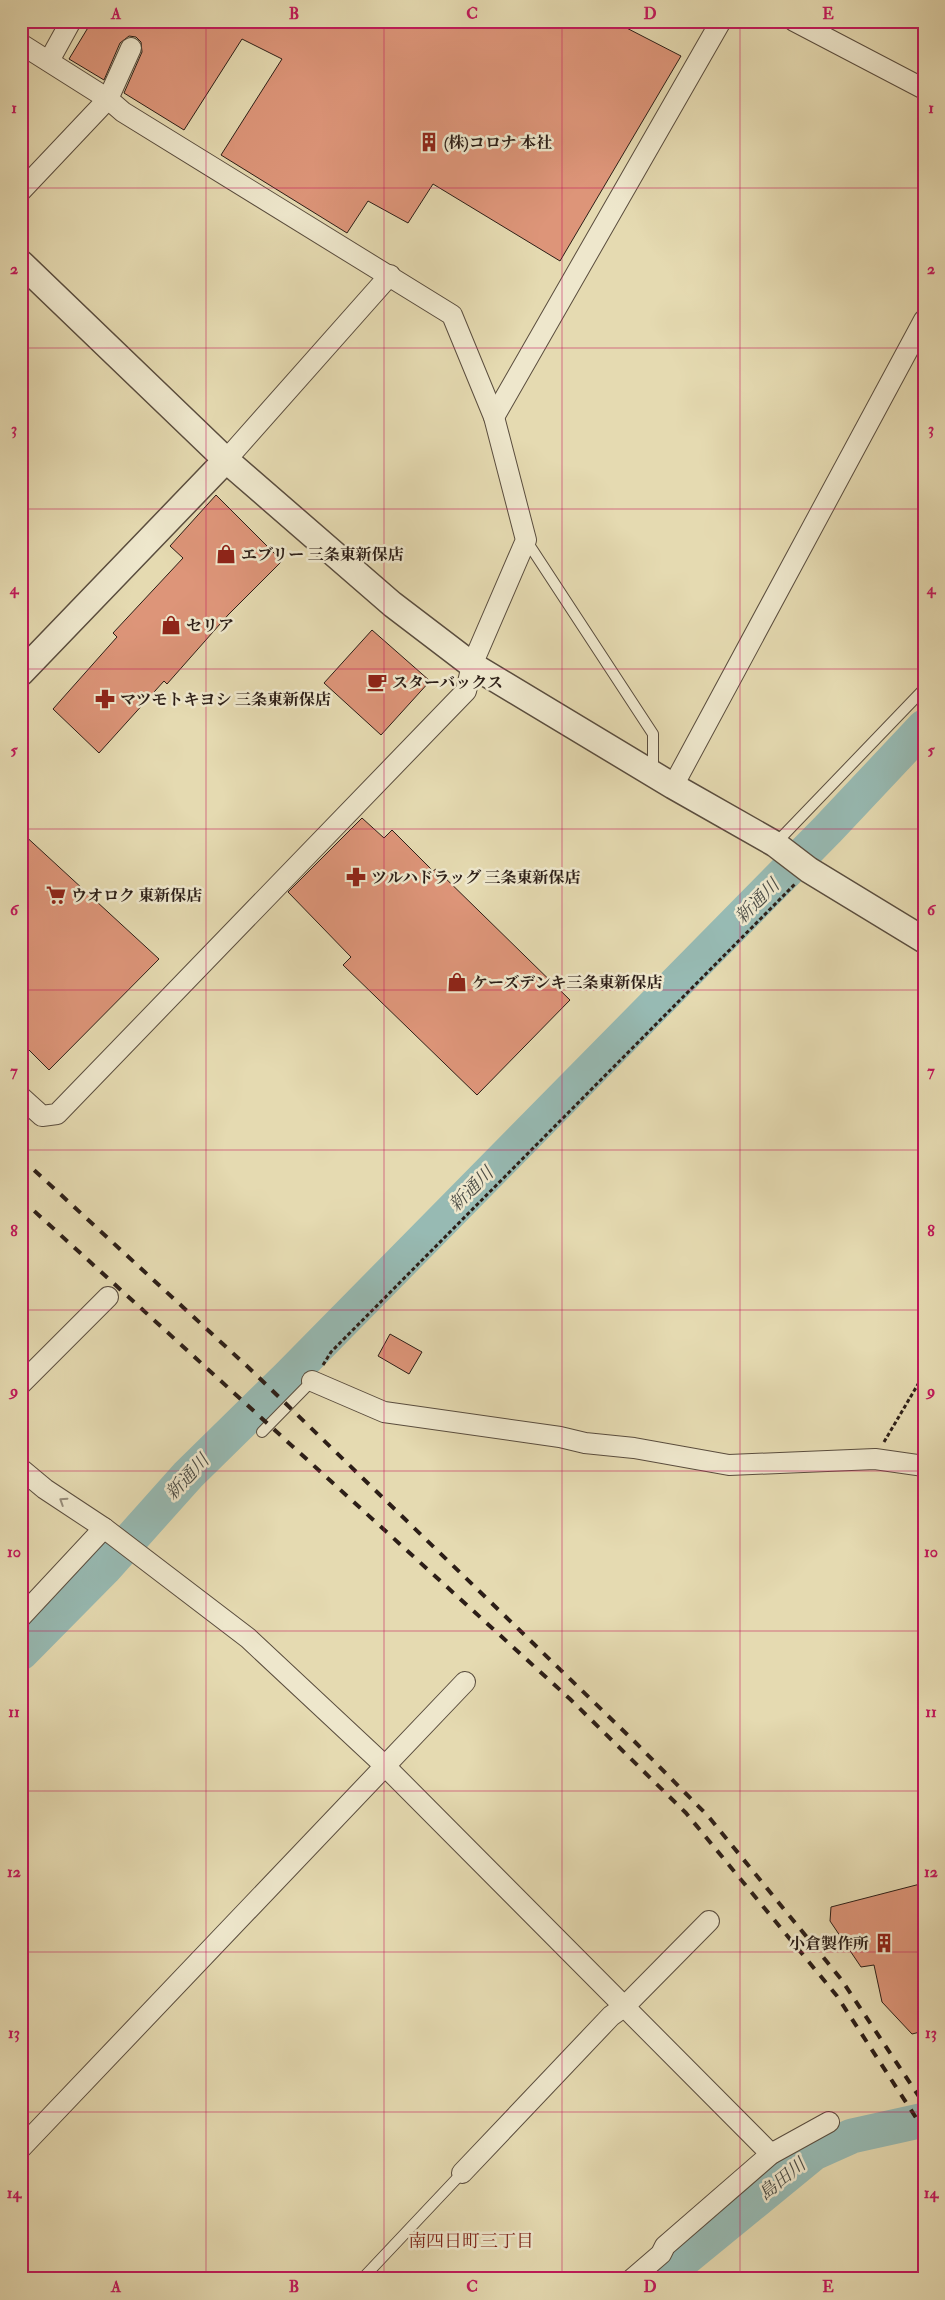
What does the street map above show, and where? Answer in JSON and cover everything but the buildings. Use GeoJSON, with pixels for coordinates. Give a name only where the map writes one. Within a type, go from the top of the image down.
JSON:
{"type":"FeatureCollection","features":[{"type":"Feature","properties":{"kind":"street"},"geometry":{"type":"LineString","coordinates":[[49,61],[71,21]]}},
{"type":"Feature","properties":{"kind":"street"},"geometry":{"type":"LineString","coordinates":[[494,417],[722,21]]}},
{"type":"Feature","properties":{"kind":"street"},"geometry":{"type":"LineString","coordinates":[[794,21],[924,89]]}},
{"type":"Feature","properties":{"kind":"street"},"geometry":{"type":"LineString","coordinates":[[21,44],[108,99],[123,112],[452,315],[494,417],[526,540],[472,665],[466,691],[57,1114],[42,1116],[21,1097]]}},
{"type":"Feature","properties":{"kind":"street"},"geometry":{"type":"LineString","coordinates":[[21,191],[108,99],[131,48]]}},
{"type":"Feature","properties":{"kind":"street"},"geometry":{"type":"LineString","coordinates":[[21,263],[167,400],[226,460],[392,604],[472,665],[794,858],[924,940]]}},
{"type":"Feature","properties":{"kind":"street"},"geometry":{"type":"LineString","coordinates":[[21,673],[226,460],[390,275]]}},
{"type":"Feature","properties":{"kind":"street"},"geometry":{"type":"LineString","coordinates":[[663,779],[924,320]]}},
{"type":"Feature","properties":{"kind":"street"},"geometry":{"type":"LineString","coordinates":[[21,1384],[108,1297]]}},
{"type":"Feature","properties":{"kind":"street"},"geometry":{"type":"LineString","coordinates":[[312,1381],[384,1412],[560,1437],[585,1443],[634,1448],[729,1466],[875,1459],[924,1466]]}},
{"type":"Feature","properties":{"kind":"street"},"geometry":{"type":"LineString","coordinates":[[21,1470],[45,1489],[104,1528],[248,1638],[384,1765],[771,2154]]}},
{"type":"Feature","properties":{"kind":"street"},"geometry":{"type":"LineString","coordinates":[[21,1617],[104,1528]]}},
{"type":"Feature","properties":{"kind":"street"},"geometry":{"type":"LineString","coordinates":[[21,2148],[465,1682]]}},
{"type":"Feature","properties":{"kind":"street"},"geometry":{"type":"LineString","coordinates":[[462,2173],[611,2016],[625,2006],[709,1921]]}},
{"type":"Feature","properties":{"kind":"street"},"geometry":{"type":"LineString","coordinates":[[632,2279],[661,2254],[665,2246],[771,2154],[829,2122]]}},
{"type":"Feature","properties":{"kind":"lane"},"geometry":{"type":"LineString","coordinates":[[526,540],[652,734],[663,779]]}},
{"type":"Feature","properties":{"kind":"lane"},"geometry":{"type":"LineString","coordinates":[[794,858],[924,689]]}},
{"type":"Feature","properties":{"kind":"lane"},"geometry":{"type":"LineString","coordinates":[[262,1432],[312,1381]]}},
{"type":"Feature","properties":{"kind":"lane"},"geometry":{"type":"LineString","coordinates":[[362,2279],[462,2173]]}},
{"type":"Feature","properties":{"kind":"path"},"geometry":{"type":"LineString","coordinates":[[312,1381],[331,1352],[794,858]]}},
{"type":"Feature","properties":{"kind":"path"},"geometry":{"type":"LineString","coordinates":[[875,1459],[924,1374]]}},
{"type":"Feature","properties":{"kind":"waterway","name":"新通川"},"geometry":{"type":"LineString","coordinates":[[21,1653],[104,1569],[188,1475],[288,1377],[828,829],[924,727]]}},
{"type":"Feature","properties":{"kind":"waterway","name":"島田川"},"geometry":{"type":"LineString","coordinates":[[660,2279],[814,2153],[852,2136],[924,2120]]}},
{"type":"Feature","properties":{"kind":"railway"},"geometry":{"type":"LineString","coordinates":[[21,1158],[249,1368],[635,1742],[708,1816],[841,1979],[924,2104]]}},
{"type":"Feature","properties":{"kind":"railway"},"geometry":{"type":"LineString","coordinates":[[21,1199],[570,1699],[686,1813],[837,1996],[924,2130]]}},
{"type":"Feature","properties":{"kind":"place","name":"(株)コロナ 本社"},"geometry":{"type":"Point","coordinates":[429,142]}},
{"type":"Feature","properties":{"kind":"place","name":"エブリー 三条東新保店"},"geometry":{"type":"Point","coordinates":[226,554]}},
{"type":"Feature","properties":{"kind":"place","name":"セリア"},"geometry":{"type":"Point","coordinates":[171,625]}},
{"type":"Feature","properties":{"kind":"place","name":"スターバックス"},"geometry":{"type":"Point","coordinates":[377,682]}},
{"type":"Feature","properties":{"kind":"place","name":"マツモトキヨシ 三条東新保店"},"geometry":{"type":"Point","coordinates":[105,699]}},
{"type":"Feature","properties":{"kind":"place","name":"ツルハドラッグ 三条東新保店"},"geometry":{"type":"Point","coordinates":[356,877]}},
{"type":"Feature","properties":{"kind":"place","name":"ウオロク 東新保店"},"geometry":{"type":"Point","coordinates":[56,895]}},
{"type":"Feature","properties":{"kind":"place","name":"ケーズデンキ三条東新保店"},"geometry":{"type":"Point","coordinates":[457,982]}},
{"type":"Feature","properties":{"kind":"place","name":"小倉製作所"},"geometry":{"type":"Point","coordinates":[884,1943]}},
{"type":"Feature","properties":{"kind":"district","name":"南四日町三丁目"},"geometry":{"type":"Point","coordinates":[471,2241]}}]}
